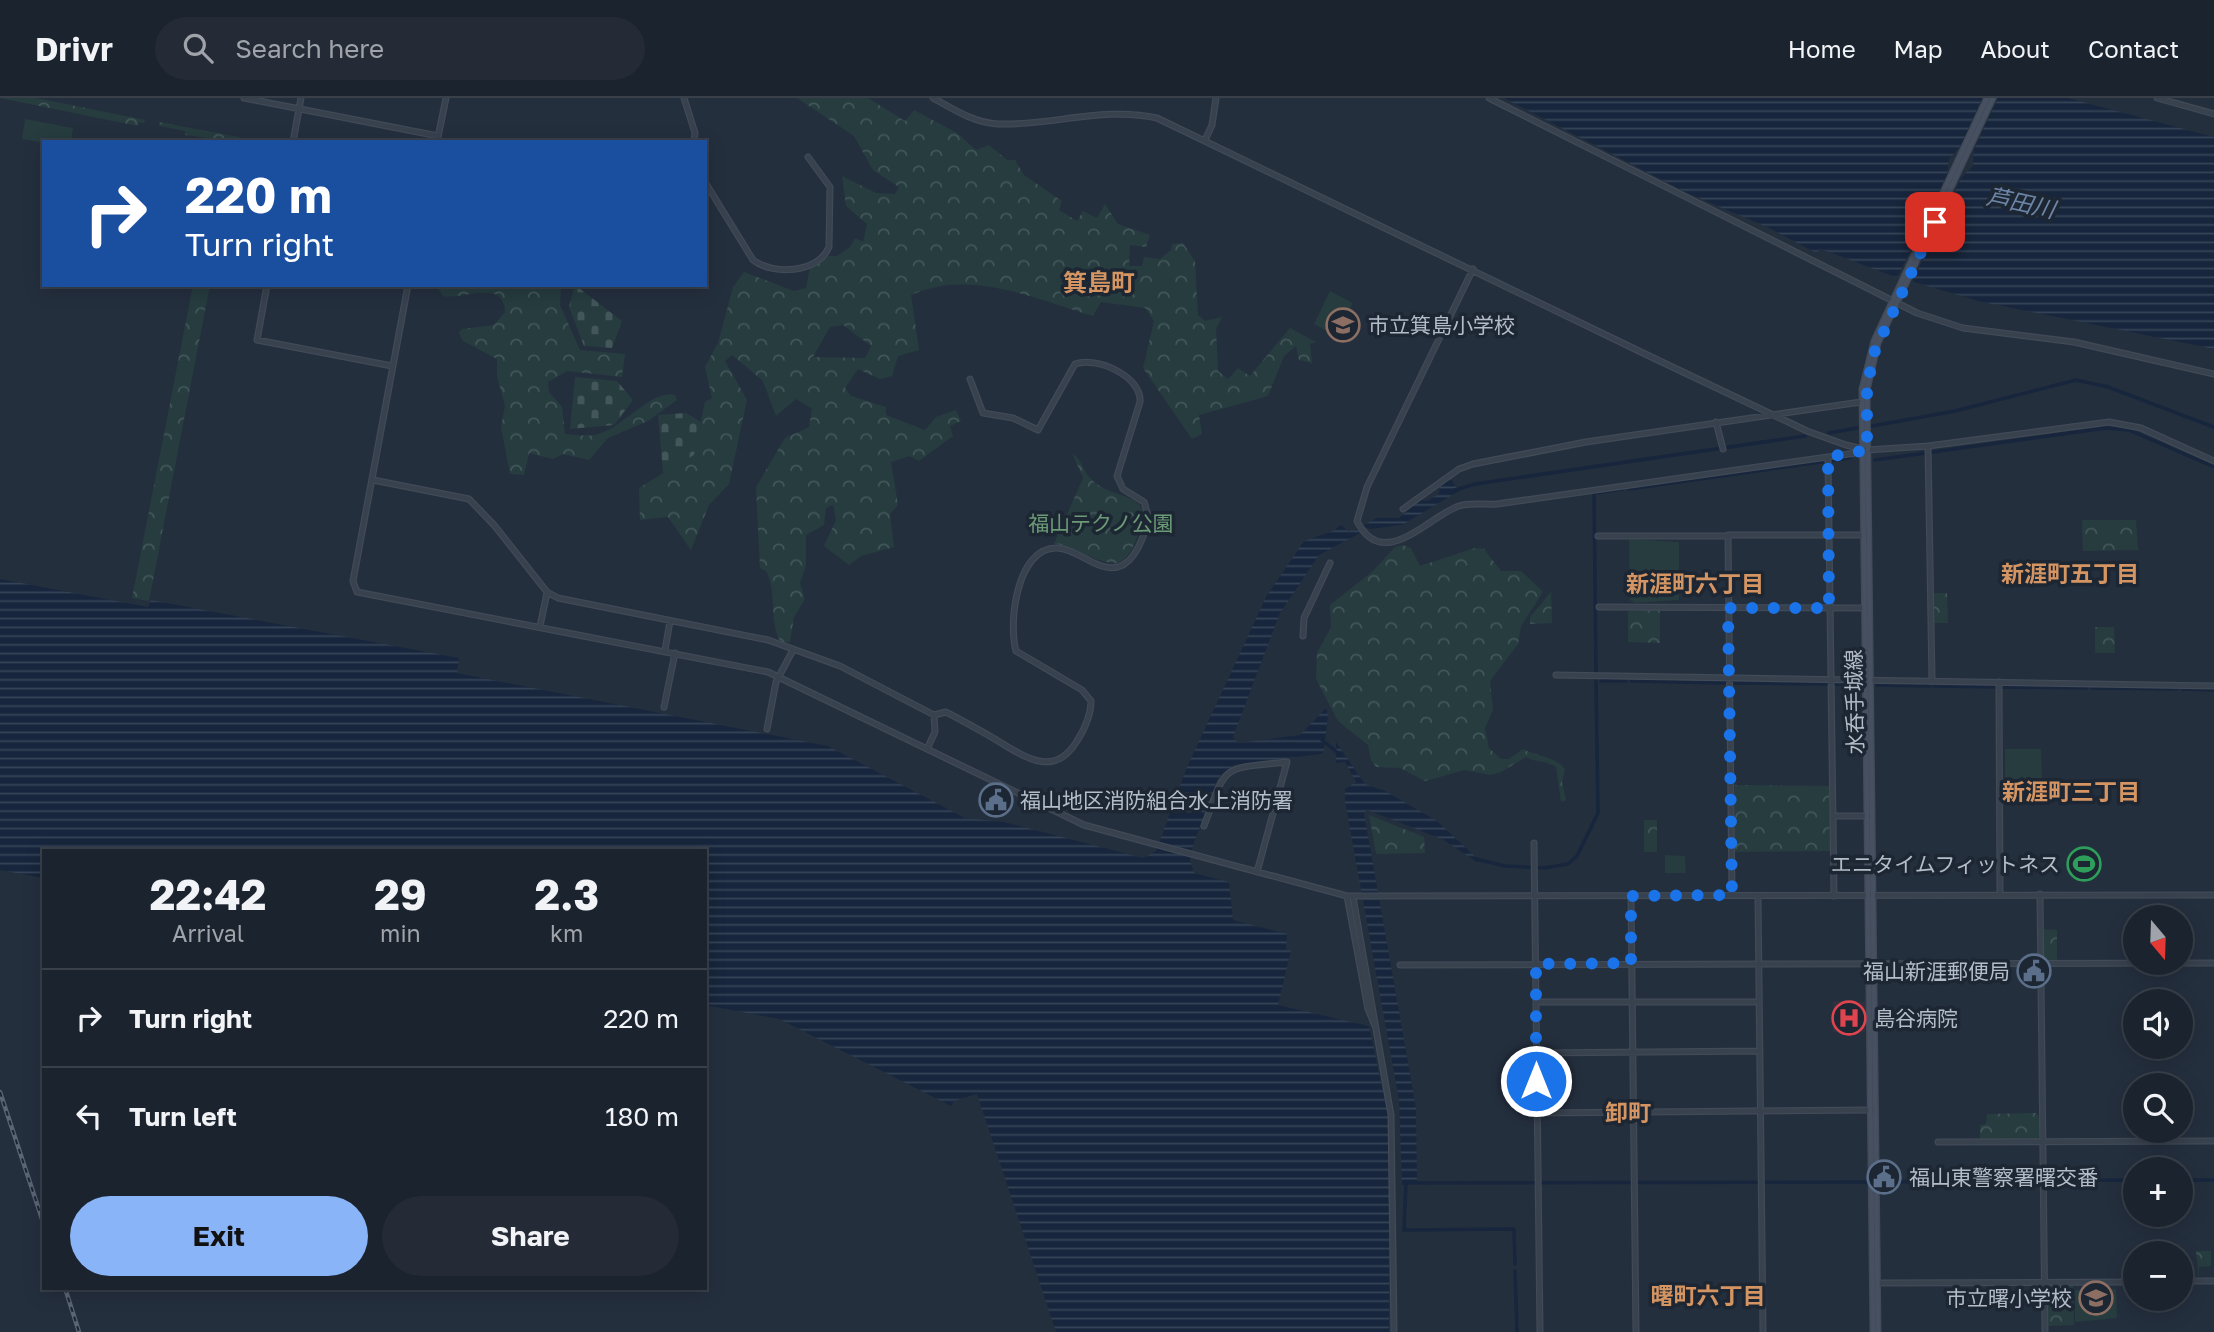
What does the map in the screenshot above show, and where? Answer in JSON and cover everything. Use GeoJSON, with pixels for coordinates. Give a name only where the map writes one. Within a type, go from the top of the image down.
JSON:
{"type":"FeatureCollection","features":[{"type":"Feature","properties":{"kind":"main road","name":"水呑手城線"},"geometry":{"type":"LineString","coordinates":[[1898,295],[1987,98]]}},
{"type":"Feature","properties":{"kind":"main road","name":"水呑手城線"},"geometry":{"type":"LineString","coordinates":[[1878,1332],[1872,1110],[1866,535],[1861,402],[1870,353],[1993,98]]}},
{"type":"Feature","properties":{"kind":"main road","name":"水呑手城線"},"geometry":{"type":"LineString","coordinates":[[1864,451],[1870,369],[1894,302]]}},
{"type":"Feature","properties":{"kind":"main road","name":"水呑手城線"},"geometry":{"type":"LineString","coordinates":[[1873,1332],[1875,1283]]}},
{"type":"Feature","properties":{"kind":"street"},"geometry":{"type":"LineString","coordinates":[[244,98],[438,139],[446,98]]}},
{"type":"Feature","properties":{"kind":"street"},"geometry":{"type":"LineString","coordinates":[[293,140],[301,98]]}},
{"type":"Feature","properties":{"kind":"street"},"geometry":{"type":"LineString","coordinates":[[684,98],[695,133],[694,140]]}},
{"type":"Feature","properties":{"kind":"street"},"geometry":{"type":"LineString","coordinates":[[933,98],[966,116],[997,124],[1119,113],[1157,118],[1773,414],[1825,438],[1864,451]]}},
{"type":"Feature","properties":{"kind":"street"},"geometry":{"type":"LineString","coordinates":[[1205,140],[1212,125],[1216,98]]}},
{"type":"Feature","properties":{"kind":"street"},"geometry":{"type":"LineString","coordinates":[[1489,98],[1827,265],[1894,302],[1963,328],[2085,344],[2214,374]]}},
{"type":"Feature","properties":{"kind":"street"},"geometry":{"type":"LineString","coordinates":[[2157,98],[2214,114]]}},
{"type":"Feature","properties":{"kind":"street"},"geometry":{"type":"LineString","coordinates":[[707,185],[753,260],[765,267],[787,270],[814,262],[826,254],[829,247],[830,187],[808,157]]}},
{"type":"Feature","properties":{"kind":"street"},"geometry":{"type":"LineString","coordinates":[[1473,269],[1367,487],[1357,521],[1366,535],[1380,540],[1401,540],[1462,504],[1497,504],[1864,451],[1928,446],[2118,422],[2141,428],[2214,461]]}},
{"type":"Feature","properties":{"kind":"street"},"geometry":{"type":"LineString","coordinates":[[267,287],[257,340],[393,366]]}},
{"type":"Feature","properties":{"kind":"street"},"geometry":{"type":"LineString","coordinates":[[408,287],[353,580],[357,592],[744,665],[780,677],[1065,818],[1353,897],[2214,895]]}},
{"type":"Feature","properties":{"kind":"street"},"geometry":{"type":"LineString","coordinates":[[373,480],[469,499],[511,546],[547,593],[566,601],[755,637],[840,666],[934,715],[946,712],[1023,758],[1050,762],[1067,753],[1079,739],[1091,701],[1082,690],[1016,651],[1016,592],[1035,556],[1050,549],[1066,550],[1106,567],[1122,565],[1134,554],[1149,519],[1144,502],[1122,489],[1117,476],[1140,402],[1139,390],[1129,376],[1090,362],[1075,364],[1038,430],[1013,418],[983,413],[970,379]]}},
{"type":"Feature","properties":{"kind":"street"},"geometry":{"type":"LineString","coordinates":[[1404,509],[1459,469],[1472,464],[1716,422],[1861,402]]}},
{"type":"Feature","properties":{"kind":"street"},"geometry":{"type":"LineString","coordinates":[[1716,422],[1722,447]]}},
{"type":"Feature","properties":{"kind":"street"},"geometry":{"type":"LineString","coordinates":[[1928,446],[1932,681]]}},
{"type":"Feature","properties":{"kind":"street"},"geometry":{"type":"LineString","coordinates":[[1828,457],[1834,896]]}},
{"type":"Feature","properties":{"kind":"street"},"geometry":{"type":"LineString","coordinates":[[1728,535],[1866,535]]}},
{"type":"Feature","properties":{"kind":"street"},"geometry":{"type":"LineString","coordinates":[[1598,536],[1728,536],[1732,895]]}},
{"type":"Feature","properties":{"kind":"street"},"geometry":{"type":"LineString","coordinates":[[1303,636],[1304,618],[1330,563]]}},
{"type":"Feature","properties":{"kind":"street"},"geometry":{"type":"LineString","coordinates":[[540,626],[547,593]]}},
{"type":"Feature","properties":{"kind":"street"},"geometry":{"type":"LineString","coordinates":[[1599,607],[1866,608]]}},
{"type":"Feature","properties":{"kind":"street"},"geometry":{"type":"LineString","coordinates":[[665,650],[670,621]]}},
{"type":"Feature","properties":{"kind":"street"},"geometry":{"type":"LineString","coordinates":[[767,729],[780,677],[793,650]]}},
{"type":"Feature","properties":{"kind":"street"},"geometry":{"type":"LineString","coordinates":[[664,707],[675,653]]}},
{"type":"Feature","properties":{"kind":"street"},"geometry":{"type":"LineString","coordinates":[[1556,676],[2214,686]]}},
{"type":"Feature","properties":{"kind":"street"},"geometry":{"type":"LineString","coordinates":[[1999,682],[2000,895]]}},
{"type":"Feature","properties":{"kind":"street"},"geometry":{"type":"LineString","coordinates":[[927,749],[935,733],[934,715]]}},
{"type":"Feature","properties":{"kind":"street"},"geometry":{"type":"LineString","coordinates":[[1204,826],[1221,778],[1235,767],[1287,762],[1257,872]]}},
{"type":"Feature","properties":{"kind":"street"},"geometry":{"type":"LineString","coordinates":[[1833,816],[1869,816]]}},
{"type":"Feature","properties":{"kind":"street"},"geometry":{"type":"LineString","coordinates":[[1534,843],[1540,1332]]}},
{"type":"Feature","properties":{"kind":"street"},"geometry":{"type":"LineString","coordinates":[[2040,894],[2045,1332]]}},
{"type":"Feature","properties":{"kind":"street"},"geometry":{"type":"LineString","coordinates":[[1631,896],[1636,1332]]}},
{"type":"Feature","properties":{"kind":"street"},"geometry":{"type":"LineString","coordinates":[[1758,896],[1763,1332]]}},
{"type":"Feature","properties":{"kind":"street"},"geometry":{"type":"LineString","coordinates":[[1353,897],[1368,1009],[1378,1033],[1391,1115],[1394,1332]]}},
{"type":"Feature","properties":{"kind":"street"},"geometry":{"type":"LineString","coordinates":[[1400,965],[2214,963]]}},
{"type":"Feature","properties":{"kind":"street"},"geometry":{"type":"LineString","coordinates":[[1536,1002],[1760,1002]]}},
{"type":"Feature","properties":{"kind":"street"},"geometry":{"type":"LineString","coordinates":[[1536,1054],[1760,1051]]}},
{"type":"Feature","properties":{"kind":"street"},"geometry":{"type":"LineString","coordinates":[[1537,1113],[1872,1110]]}},
{"type":"Feature","properties":{"kind":"street"},"geometry":{"type":"LineString","coordinates":[[1938,1142],[2214,1141]]}},
{"type":"Feature","properties":{"kind":"street"},"geometry":{"type":"LineString","coordinates":[[2193,1282],[2214,1281]]}},
{"type":"Feature","properties":{"kind":"street"},"geometry":{"type":"LineString","coordinates":[[1875,1283],[2123,1282]]}},
{"type":"Feature","properties":{"kind":"shaded area","name":"島谷病院"},"geometry":{"type":"Polygon","coordinates":[[[1833,1001],[1865,1002],[1865,1032],[1833,1032],[1833,1001]]]}},
{"type":"Feature","properties":{"kind":"green space"},"geometry":{"type":"Polygon","coordinates":[[[0,98],[36,98],[145,120],[144,123],[139,122],[138,126],[0,98]]]}},
{"type":"Feature","properties":{"kind":"green space"},"geometry":{"type":"Polygon","coordinates":[[[797,98],[868,98],[905,121],[914,110],[957,133],[976,150],[989,145],[1007,160],[1015,160],[1024,175],[1062,201],[1059,210],[1077,221],[1083,211],[1097,218],[1105,204],[1118,224],[1150,235],[1146,247],[1130,245],[1129,266],[1142,266],[1144,257],[1160,259],[1171,250],[1172,244],[1183,243],[1195,261],[1198,315],[1205,321],[1222,317],[1216,329],[1218,371],[1228,379],[1238,368],[1250,376],[1290,328],[1316,342],[1310,344],[1312,363],[1299,360],[1296,346],[1284,356],[1268,396],[1199,415],[1202,434],[1192,439],[1143,368],[1154,321],[1145,308],[1101,302],[1093,316],[1026,295],[979,285],[933,287],[911,295],[919,350],[898,356],[892,376],[880,379],[858,369],[845,388],[851,396],[886,407],[886,415],[925,430],[936,417],[956,410],[961,421],[950,426],[953,436],[919,461],[909,456],[891,462],[898,505],[890,514],[894,547],[861,556],[849,565],[824,546],[836,520],[833,505],[826,508],[824,525],[806,535],[806,565],[800,583],[805,599],[794,617],[790,642],[781,643],[775,626],[770,580],[766,571],[760,568],[756,487],[785,438],[809,427],[812,409],[796,399],[776,416],[763,381],[732,355],[725,361],[747,400],[729,484],[709,505],[691,550],[668,517],[640,520],[639,488],[694,454],[705,402],[712,398],[705,367],[718,343],[733,287],[744,272],[794,291],[806,288],[810,267],[828,256],[837,256],[850,247],[855,238],[863,242],[867,224],[846,206],[842,176],[876,193],[895,194],[899,187],[873,170],[854,136],[797,98]],[[843,325],[830,327],[813,357],[865,358],[871,346],[843,325]]]}},
{"type":"Feature","properties":{"kind":"green space"},"geometry":{"type":"Polygon","coordinates":[[[25,119],[73,128],[71,140],[42,140],[42,143],[22,139],[25,119]]]}},
{"type":"Feature","properties":{"kind":"green space"},"geometry":{"type":"Polygon","coordinates":[[[159,122],[239,137],[238,140],[223,140],[185,135],[185,131],[159,126],[159,122]]]}},
{"type":"Feature","properties":{"kind":"green space"},"geometry":{"type":"Polygon","coordinates":[[[193,287],[210,287],[149,601],[132,598],[193,287]]]}},
{"type":"Feature","properties":{"kind":"green space"},"geometry":{"type":"Polygon","coordinates":[[[437,287],[561,287],[560,305],[580,350],[625,354],[622,377],[567,371],[548,382],[549,392],[562,407],[565,434],[598,434],[617,425],[657,397],[675,395],[677,400],[648,421],[608,438],[589,460],[563,454],[553,459],[529,453],[524,475],[510,474],[501,427],[505,406],[497,377],[497,359],[463,341],[459,333],[462,329],[494,325],[505,312],[503,302],[490,293],[443,296],[437,287]]]}},
{"type":"Feature","properties":{"kind":"green space"},"geometry":{"type":"Polygon","coordinates":[[[574,287],[578,287],[622,321],[612,348],[584,346],[569,307],[574,287]]]}},
{"type":"Feature","properties":{"kind":"green space"},"geometry":{"type":"Polygon","coordinates":[[[1330,291],[1353,303],[1334,335],[1314,324],[1330,291]]]}},
{"type":"Feature","properties":{"kind":"green space"},"geometry":{"type":"Polygon","coordinates":[[[575,377],[617,381],[633,400],[614,425],[570,429],[575,377]]]}},
{"type":"Feature","properties":{"kind":"green space"},"geometry":{"type":"Polygon","coordinates":[[[686,413],[701,422],[694,455],[663,473],[658,415],[686,413]]]}},
{"type":"Feature","properties":{"kind":"green space","name":"福山テクノ公園"},"geometry":{"type":"Polygon","coordinates":[[[1072,453],[1092,480],[1101,487],[1131,499],[1143,511],[1143,521],[1136,540],[1128,555],[1119,563],[1102,561],[1054,544],[1083,478],[1072,453]]]}},
{"type":"Feature","properties":{"kind":"green space"},"geometry":{"type":"Polygon","coordinates":[[[2082,520],[2136,520],[2138,550],[2083,551],[2082,520]]]}},
{"type":"Feature","properties":{"kind":"green space"},"geometry":{"type":"Polygon","coordinates":[[[1629,539],[1679,542],[1679,600],[1635,603],[1630,600],[1629,539]]]}},
{"type":"Feature","properties":{"kind":"green space"},"geometry":{"type":"Polygon","coordinates":[[[1403,545],[1411,548],[1420,566],[1475,548],[1484,549],[1501,571],[1521,571],[1543,592],[1521,626],[1518,644],[1490,681],[1493,710],[1485,728],[1489,748],[1501,759],[1509,759],[1523,749],[1561,765],[1565,769],[1562,782],[1566,800],[1561,802],[1556,767],[1526,757],[1501,772],[1490,775],[1465,770],[1425,781],[1400,768],[1376,767],[1371,760],[1368,745],[1338,721],[1316,679],[1317,653],[1331,627],[1330,605],[1373,571],[1395,547],[1403,545]]]}},
{"type":"Feature","properties":{"kind":"green space"},"geometry":{"type":"Polygon","coordinates":[[[1551,592],[1552,623],[1530,624],[1530,617],[1551,592]]]}},
{"type":"Feature","properties":{"kind":"green space"},"geometry":{"type":"Polygon","coordinates":[[[1933,593],[1947,593],[1948,623],[1933,623],[1933,593]]]}},
{"type":"Feature","properties":{"kind":"green space"},"geometry":{"type":"Polygon","coordinates":[[[1660,610],[1660,643],[1628,642],[1628,611],[1660,610]]]}},
{"type":"Feature","properties":{"kind":"green space"},"geometry":{"type":"Polygon","coordinates":[[[2095,627],[2114,627],[2115,653],[2095,653],[2095,627]]]}},
{"type":"Feature","properties":{"kind":"green space"},"geometry":{"type":"Polygon","coordinates":[[[2005,749],[2041,749],[2043,804],[2005,804],[2005,749]]]}},
{"type":"Feature","properties":{"kind":"green space"},"geometry":{"type":"Polygon","coordinates":[[[1735,785],[1829,786],[1830,851],[1735,852],[1735,785]]]}},
{"type":"Feature","properties":{"kind":"green space"},"geometry":{"type":"Polygon","coordinates":[[[1369,815],[1424,837],[1425,853],[1376,854],[1369,815]]]}},
{"type":"Feature","properties":{"kind":"green space"},"geometry":{"type":"Polygon","coordinates":[[[1644,820],[1657,820],[1657,852],[1644,852],[1644,820]]]}},
{"type":"Feature","properties":{"kind":"green space"},"geometry":{"type":"Polygon","coordinates":[[[1665,855],[1685,856],[1686,873],[1665,873],[1665,855]]]}},
{"type":"Feature","properties":{"kind":"green space"},"geometry":{"type":"Polygon","coordinates":[[[2040,929],[2057,930],[2057,962],[2041,962],[2040,929]]]}},
{"type":"Feature","properties":{"kind":"green space"},"geometry":{"type":"Polygon","coordinates":[[[2036,1113],[2039,1117],[2040,1136],[2036,1139],[1980,1139],[1980,1125],[1986,1124],[1987,1114],[2036,1113]]]}},
{"type":"Feature","properties":{"kind":"green space"},"geometry":{"type":"Polygon","coordinates":[[[2196,1251],[2211,1251],[2211,1266],[2199,1267],[2199,1281],[2196,1251]]]}},
{"type":"Feature","properties":{"kind":"green space"},"geometry":{"type":"Polygon","coordinates":[[[2049,1284],[2073,1284],[2074,1325],[2047,1326],[2049,1284]]]}},
{"type":"Feature","properties":{"kind":"green space"},"geometry":{"type":"Polygon","coordinates":[[[2116,1289],[2117,1318],[2075,1322],[2075,1290],[2116,1289]]]}},
{"type":"Feature","properties":{"kind":"water","name":"芦田川"},"geometry":{"type":"Polygon","coordinates":[[[1504,98],[2068,98],[2214,137],[2214,349],[1978,301],[1887,274],[1821,249],[1816,253],[1769,228],[1687,193],[1504,98]]]}},
{"type":"Feature","properties":{"kind":"water"},"geometry":{"type":"Polygon","coordinates":[[[1450,478],[1459,491],[1402,525],[1370,529],[1362,526],[1377,518],[1399,518],[1420,500],[1427,501],[1439,494],[1440,485],[1450,478]]]}},
{"type":"Feature","properties":{"kind":"water"},"geometry":{"type":"Polygon","coordinates":[[[1341,525],[1348,531],[1358,529],[1360,533],[1319,555],[1280,613],[1233,737],[1238,743],[1300,735],[1326,708],[1328,715],[1324,751],[1322,754],[1234,765],[1218,778],[1190,860],[1194,873],[1229,882],[1233,920],[1287,934],[1286,949],[1291,950],[1278,1005],[1369,1026],[1390,1125],[1389,1332],[1056,1332],[977,1094],[954,1101],[951,1106],[779,1019],[707,1005],[707,849],[42,849],[42,878],[0,870],[0,579],[148,607],[151,600],[459,658],[457,673],[828,746],[965,818],[1004,822],[1143,858],[1156,851],[1187,767],[1266,597],[1304,541],[1333,531],[1341,525]]]}},
{"type":"Feature","properties":{"kind":"water"},"geometry":{"type":"Polygon","coordinates":[[[1336,742],[1365,784],[1385,791],[1437,821],[1479,860],[1477,862],[1442,839],[1367,810],[1364,813],[1416,1108],[1417,1184],[1402,1185],[1399,1100],[1345,801],[1345,789],[1356,782],[1345,762],[1336,763],[1336,742]]]}},
{"type":"Feature","properties":{"kind":"pier"},"geometry":{"type":"Polygon","coordinates":[[[1982,98],[1998,98],[1974,149],[1973,166],[1961,178],[1911,285],[1896,280],[1947,175],[1949,159],[1960,147],[1982,98]]]}},
{"type":"Feature","properties":{"kind":"waterway"},"geometry":{"type":"LineString","coordinates":[[1872,426],[1955,411],[2076,380],[2108,387],[2214,427]]}},
{"type":"Feature","properties":{"kind":"waterway"},"geometry":{"type":"LineString","coordinates":[[1829,433],[1857,428]]}},
{"type":"Feature","properties":{"kind":"waterway"},"geometry":{"type":"LineString","coordinates":[[1875,460],[2106,428],[2129,430],[2214,467]]}},
{"type":"Feature","properties":{"kind":"waterway"},"geometry":{"type":"LineString","coordinates":[[1455,490],[1475,484],[1805,436]]}},
{"type":"Feature","properties":{"kind":"waterway"},"geometry":{"type":"LineString","coordinates":[[1629,489],[1850,458]]}},
{"type":"Feature","properties":{"kind":"waterway"},"geometry":{"type":"LineString","coordinates":[[1596,673],[1594,493],[1623,489]]}},
{"type":"Feature","properties":{"kind":"waterway"},"geometry":{"type":"LineString","coordinates":[[1476,859],[1505,866],[1544,868],[1568,864],[1577,856],[1598,813],[1596,681]]}},
{"type":"Feature","properties":{"kind":"waterway"},"geometry":{"type":"LineString","coordinates":[[1601,681],[1626,681]]}},
{"type":"Feature","properties":{"kind":"waterway"},"geometry":{"type":"LineString","coordinates":[[1631,681],[1725,683]]}},
{"type":"Feature","properties":{"kind":"waterway"},"geometry":{"type":"LineString","coordinates":[[1732,683],[1828,684]]}},
{"type":"Feature","properties":{"kind":"waterway"},"geometry":{"type":"LineString","coordinates":[[1833,684],[1859,685]]}},
{"type":"Feature","properties":{"kind":"waterway"},"geometry":{"type":"LineString","coordinates":[[1877,685],[1930,686]]}},
{"type":"Feature","properties":{"kind":"waterway"},"geometry":{"type":"LineString","coordinates":[[1934,686],[1998,687]]}},
{"type":"Feature","properties":{"kind":"waterway"},"geometry":{"type":"LineString","coordinates":[[2002,687],[2087,688]]}},
{"type":"Feature","properties":{"kind":"waterway"},"geometry":{"type":"LineString","coordinates":[[2092,688],[2177,689]]}},
{"type":"Feature","properties":{"kind":"waterway"},"geometry":{"type":"LineString","coordinates":[[2182,689],[2214,690]]}},
{"type":"Feature","properties":{"kind":"waterway"},"geometry":{"type":"LineString","coordinates":[[1322,740],[1338,753]]}},
{"type":"Feature","properties":{"kind":"waterway"},"geometry":{"type":"LineString","coordinates":[[1882,1182],[2123,1180]]}},
{"type":"Feature","properties":{"kind":"waterway"},"geometry":{"type":"LineString","coordinates":[[2193,1180],[2214,1180]]}},
{"type":"Feature","properties":{"kind":"waterway"},"geometry":{"type":"LineString","coordinates":[[1406,1182],[1404,1230],[1514,1229],[1515,1264]]}},
{"type":"Feature","properties":{"kind":"waterway"},"geometry":{"type":"LineString","coordinates":[[1414,1183],[1867,1182]]}},
{"type":"Feature","properties":{"kind":"waterway"},"geometry":{"type":"LineString","coordinates":[[1515,1271],[1517,1332]]}},
{"type":"Feature","properties":{"kind":"railway"},"geometry":{"type":"LineString","coordinates":[[0,1092],[42,1219]]}},
{"type":"Feature","properties":{"kind":"railway"},"geometry":{"type":"LineString","coordinates":[[66,1290],[79,1332]]}},
{"type":"Feature","properties":{"kind":"place","name":"市立箕島小学校"},"geometry":{"type":"Point","coordinates":[1343,325]}},
{"type":"Feature","properties":{"kind":"place","name":"福山地区消防組合水上消防署"},"geometry":{"type":"Point","coordinates":[996,800]}},
{"type":"Feature","properties":{"kind":"place","name":"エニタイムフィットネス"},"geometry":{"type":"Point","coordinates":[2084,864]}},
{"type":"Feature","properties":{"kind":"place","name":"福山新涯郵便局"},"geometry":{"type":"Point","coordinates":[2034,971]}},
{"type":"Feature","properties":{"kind":"place","name":"島谷病院"},"geometry":{"type":"Point","coordinates":[1849,1018]}},
{"type":"Feature","properties":{"kind":"place","name":"福山東警察署曙交番"},"geometry":{"type":"Point","coordinates":[1884,1177]}},
{"type":"Feature","properties":{"kind":"place","name":"市立曙小学校"},"geometry":{"type":"Point","coordinates":[2096,1298]}},
{"type":"Feature","properties":{"kind":"district","name":"箕島町"},"geometry":{"type":"Point","coordinates":[1099,281]}},
{"type":"Feature","properties":{"kind":"district","name":"新涯町五丁目"},"geometry":{"type":"Point","coordinates":[2070,573]}},
{"type":"Feature","properties":{"kind":"district","name":"新涯町六丁目"},"geometry":{"type":"Point","coordinates":[1695,583]}},
{"type":"Feature","properties":{"kind":"district","name":"新涯町三丁目"},"geometry":{"type":"Point","coordinates":[2071,791]}},
{"type":"Feature","properties":{"kind":"district","name":"卸町"},"geometry":{"type":"Point","coordinates":[1628,1112]}},
{"type":"Feature","properties":{"kind":"district","name":"曙町六丁目"},"geometry":{"type":"Point","coordinates":[1708,1295]}},
{"type":"Feature","properties":{"kind":"route"},"geometry":{"type":"LineString","coordinates":[[1536,1081],[1536,964],[1631,963],[1631,896],[1732,895],[1728,608],[1829,608],[1828,457],[1867,450],[1867,390],[1873,355],[1935,222]]}}]}
